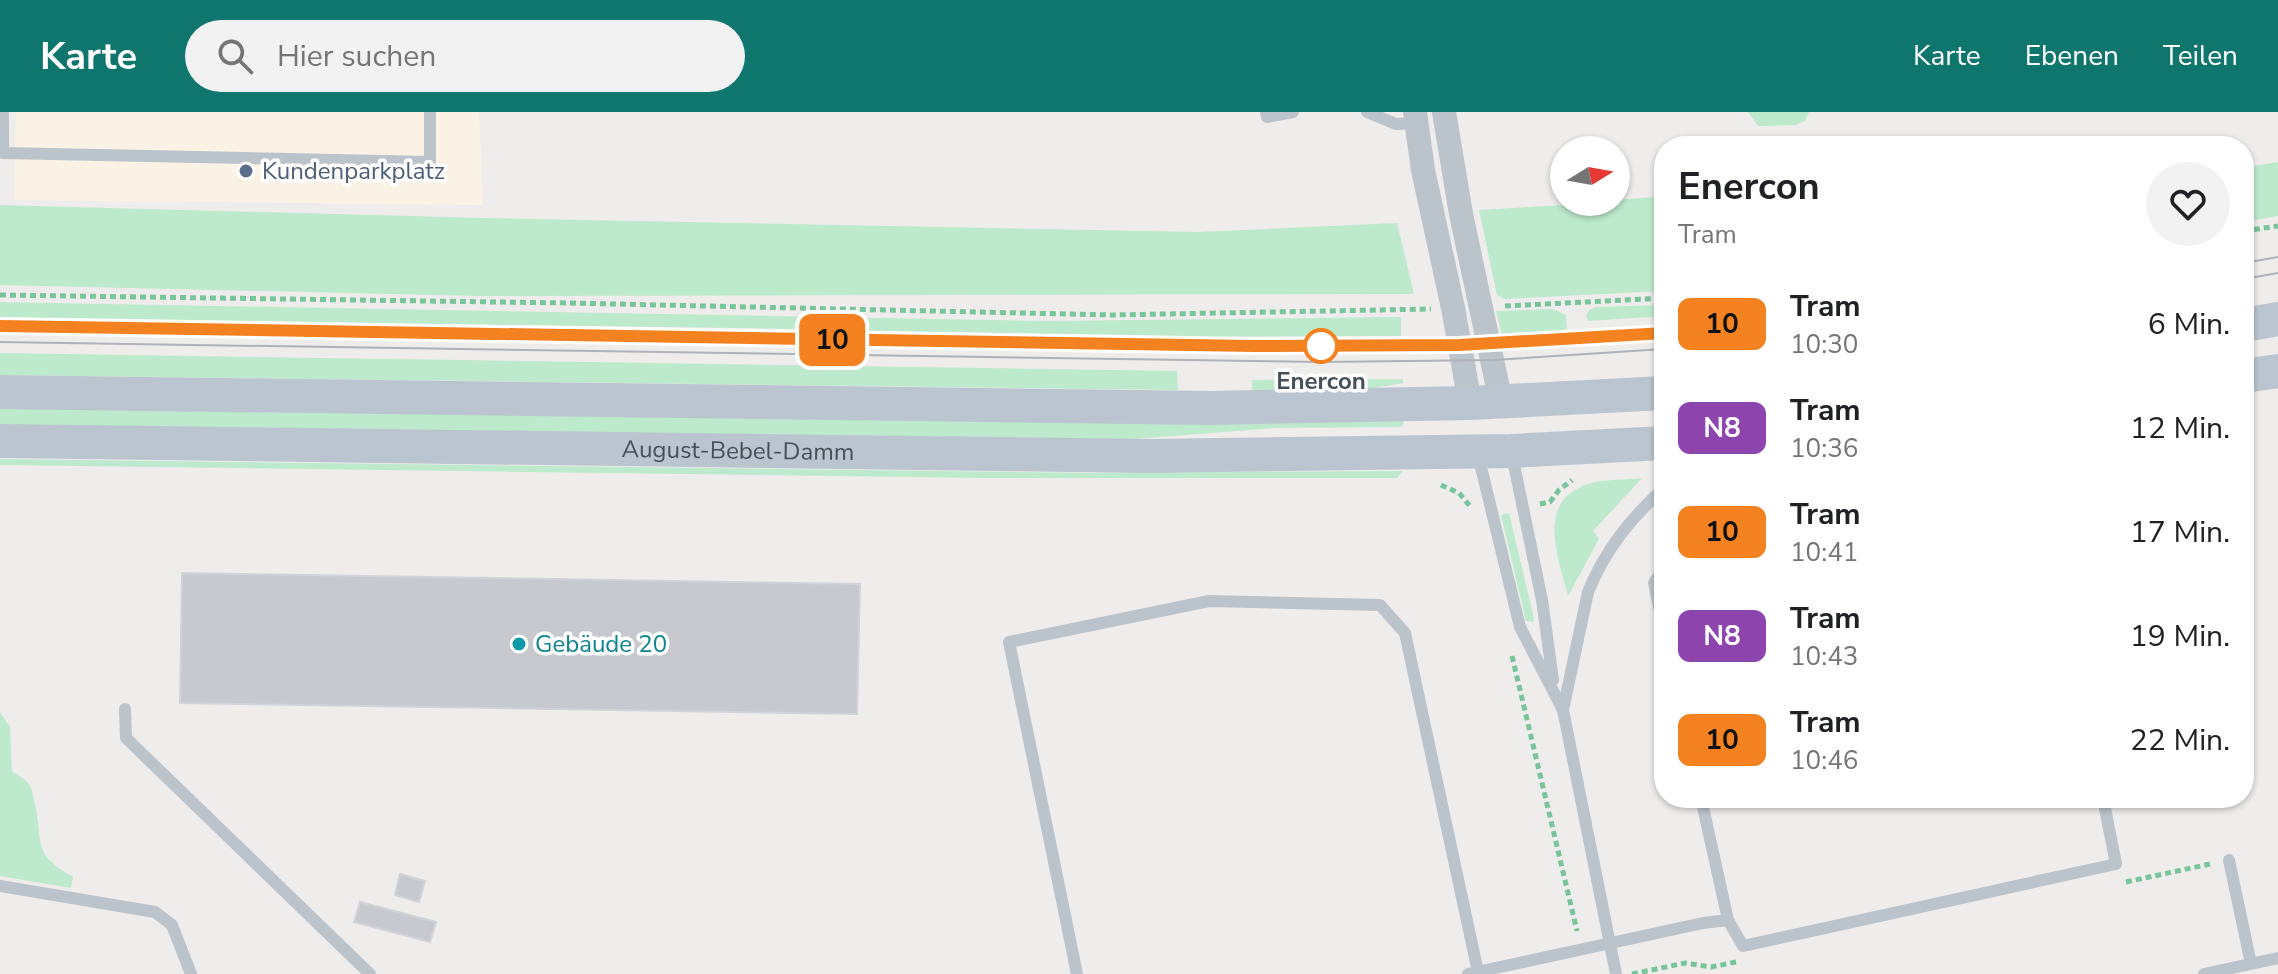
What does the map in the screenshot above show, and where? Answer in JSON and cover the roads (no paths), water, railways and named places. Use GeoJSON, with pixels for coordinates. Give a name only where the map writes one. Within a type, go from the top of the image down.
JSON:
{"type":"FeatureCollection","features":[{"type":"Feature","properties":{"kind":"main road"},"geometry":{"type":"LineString","coordinates":[[2254,323],[2278,319]]}},
{"type":"Feature","properties":{"kind":"main road"},"geometry":{"type":"LineString","coordinates":[[2254,375],[2278,371]]}},
{"type":"Feature","properties":{"kind":"main road","name":"August-Bebel-Damm"},"geometry":{"type":"LineString","coordinates":[[0,392],[1180,408],[1485,403],[1654,394]]}},
{"type":"Feature","properties":{"kind":"main road"},"geometry":{"type":"LineString","coordinates":[[1485,403],[1494,451]]}},
{"type":"Feature","properties":{"kind":"main road","name":"August-Bebel-Damm"},"geometry":{"type":"LineString","coordinates":[[0,441],[1120,456],[1494,451],[1654,443]]}},
{"type":"Feature","properties":{"kind":"street"},"geometry":{"type":"LineString","coordinates":[[1444,112],[1461,214],[1485,403]]}},
{"type":"Feature","properties":{"kind":"street"},"geometry":{"type":"LineString","coordinates":[[1415,118],[1485,403]]}},
{"type":"Feature","properties":{"kind":"lane"},"geometry":{"type":"LineString","coordinates":[[3,112],[3,153],[430,162],[430,112]]}},
{"type":"Feature","properties":{"kind":"lane"},"geometry":{"type":"LineString","coordinates":[[1266,112],[1267,117],[1293,112]]}},
{"type":"Feature","properties":{"kind":"lane"},"geometry":{"type":"LineString","coordinates":[[1367,112],[1396,124],[1415,118]]}},
{"type":"Feature","properties":{"kind":"lane"},"geometry":{"type":"LineString","coordinates":[[1494,451],[1542,600],[1554,692]]}},
{"type":"Feature","properties":{"kind":"lane"},"geometry":{"type":"LineString","coordinates":[[1494,451],[1520,627],[1563,710],[1616,974]]}},
{"type":"Feature","properties":{"kind":"lane"},"geometry":{"type":"LineString","coordinates":[[1563,710],[1593,578],[1622,531],[1654,498]]}},
{"type":"Feature","properties":{"kind":"lane"},"geometry":{"type":"LineString","coordinates":[[1077,974],[1009,642],[1209,601],[1380,605],[1405,633],[1473,973],[1610,942],[1728,920]]}},
{"type":"Feature","properties":{"kind":"lane"},"geometry":{"type":"LineString","coordinates":[[125,709],[126,738],[370,974]]}},
{"type":"Feature","properties":{"kind":"lane"},"geometry":{"type":"LineString","coordinates":[[1703,808],[1728,920],[1743,946],[2116,864],[2105,808]]}},
{"type":"Feature","properties":{"kind":"lane"},"geometry":{"type":"LineString","coordinates":[[2229,860],[2251,964]]}},
{"type":"Feature","properties":{"kind":"lane"},"geometry":{"type":"LineString","coordinates":[[0,886],[155,912],[172,925],[191,974]]}},
{"type":"Feature","properties":{"kind":"lane"},"geometry":{"type":"LineString","coordinates":[[2204,974],[2278,958]]}},
{"type":"Feature","properties":{"kind":"tram line"},"geometry":{"type":"LineString","coordinates":[[2254,261],[2278,257]]}},
{"type":"Feature","properties":{"kind":"tram line"},"geometry":{"type":"LineString","coordinates":[[2254,277],[2278,273]]}},
{"type":"Feature","properties":{"kind":"tram line"},"geometry":{"type":"LineString","coordinates":[[0,326],[1253,346],[1459,345],[1654,334]]}},
{"type":"Feature","properties":{"kind":"tram line","name":"10"},"geometry":{"type":"LineString","coordinates":[[0,326],[1253,346],[1459,345],[1654,334]]}},
{"type":"Feature","properties":{"kind":"tram line"},"geometry":{"type":"LineString","coordinates":[[0,342],[1321,362],[1493,360],[1654,350]]}},
{"type":"Feature","properties":{"kind":"place","name":"Kundenparkplatz"},"geometry":{"type":"Point","coordinates":[246,171]}},
{"type":"Feature","properties":{"kind":"place","name":"Enercon"},"geometry":{"type":"Point","coordinates":[1321,346]}},
{"type":"Feature","properties":{"kind":"place","name":"Gebäude 20"},"geometry":{"type":"Point","coordinates":[519,644]}}]}
